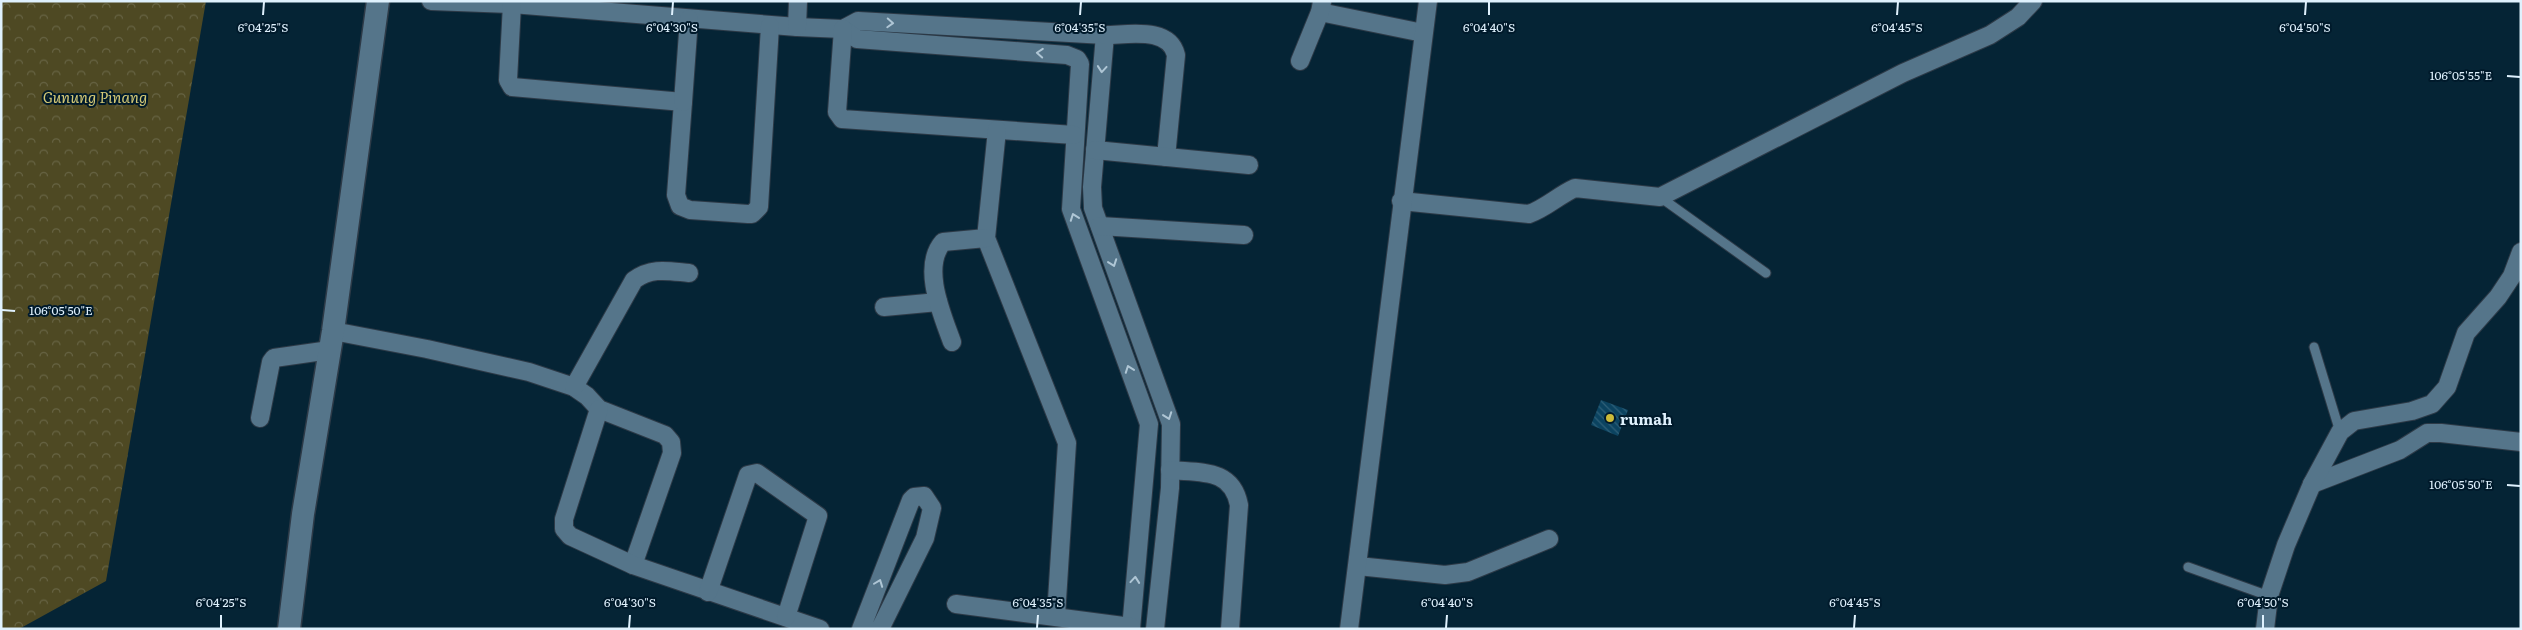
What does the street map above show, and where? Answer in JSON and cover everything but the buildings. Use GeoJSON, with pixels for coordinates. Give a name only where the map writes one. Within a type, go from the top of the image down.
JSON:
{"type":"FeatureCollection","features":[{"type":"Feature","properties":{"kind":"street"},"geometry":{"type":"LineString","coordinates":[[290,629],[303,514],[332,341],[378,1]]}},
{"type":"Feature","properties":{"kind":"street"},"geometry":{"type":"LineString","coordinates":[[431,1],[584,6],[689,19],[770,26],[843,29],[858,21],[1105,35],[1156,35],[1167,39],[1176,55],[1166,157]]}},
{"type":"Feature","properties":{"kind":"street"},"geometry":{"type":"LineString","coordinates":[[797,27],[798,1]]}},
{"type":"Feature","properties":{"kind":"street"},"geometry":{"type":"LineString","coordinates":[[1349,629],[1401,201],[1428,1]]}},
{"type":"Feature","properties":{"kind":"street"},"geometry":{"type":"LineString","coordinates":[[1401,201],[1529,214],[1541,210],[1564,193],[1575,188],[1660,197],[1903,73],[1990,34],[2018,17],[2033,1]]}},
{"type":"Feature","properties":{"kind":"street"},"geometry":{"type":"LineString","coordinates":[[512,4],[508,80],[512,87],[683,102]]}},
{"type":"Feature","properties":{"kind":"street"},"geometry":{"type":"LineString","coordinates":[[1300,61],[1321,6],[1423,33]]}},
{"type":"Feature","properties":{"kind":"street"},"geometry":{"type":"LineString","coordinates":[[689,19],[677,201],[680,206],[690,210],[752,214],[760,203],[770,26]]}},
{"type":"Feature","properties":{"kind":"street"},"geometry":{"type":"LineString","coordinates":[[843,29],[837,112],[842,120],[1074,135]]}},
{"type":"Feature","properties":{"kind":"street"},"geometry":{"type":"LineString","coordinates":[[843,29],[857,39],[1072,56],[1080,64],[1081,69],[1074,135],[1071,209],[1149,424],[1131,628],[1056,616],[956,604]]}},
{"type":"Feature","properties":{"kind":"street"},"geometry":{"type":"LineString","coordinates":[[1105,35],[1092,187],[1093,208],[1171,424],[1170,488],[1155,629]]}},
{"type":"Feature","properties":{"kind":"street"},"geometry":{"type":"LineString","coordinates":[[997,130],[986,238],[1067,443],[1056,616]]}},
{"type":"Feature","properties":{"kind":"street"},"geometry":{"type":"LineString","coordinates":[[1095,150],[1249,165]]}},
{"type":"Feature","properties":{"kind":"street"},"geometry":{"type":"LineString","coordinates":[[1072,186],[1092,187]]}},
{"type":"Feature","properties":{"kind":"street"},"geometry":{"type":"LineString","coordinates":[[1100,226],[1244,235]]}},
{"type":"Feature","properties":{"kind":"street"},"geometry":{"type":"LineString","coordinates":[[952,342],[938,302],[932,260],[936,250],[943,242],[986,238]]}},
{"type":"Feature","properties":{"kind":"street"},"geometry":{"type":"LineString","coordinates":[[2265,629],[2269,596],[2286,545],[2312,484],[2340,432],[2354,421],[2412,410],[2432,404],[2447,387],[2466,333],[2498,297],[2512,276],[2521,252]]}},
{"type":"Feature","properties":{"kind":"street"},"geometry":{"type":"LineString","coordinates":[[574,387],[634,280],[644,273],[654,270],[689,273]]}},
{"type":"Feature","properties":{"kind":"street"},"geometry":{"type":"LineString","coordinates":[[884,307],[938,302]]}},
{"type":"Feature","properties":{"kind":"street"},"geometry":{"type":"LineString","coordinates":[[260,418],[274,358],[332,341],[479,360],[529,372],[574,387],[587,396],[599,410],[665,435],[671,442],[672,453],[633,565]]}},
{"type":"Feature","properties":{"kind":"street"},"geometry":{"type":"LineString","coordinates":[[599,410],[564,520],[564,529],[570,536],[633,565],[820,629]]}},
{"type":"Feature","properties":{"kind":"street"},"geometry":{"type":"LineString","coordinates":[[2312,484],[2400,450],[2428,433],[2521,442]]}},
{"type":"Feature","properties":{"kind":"street"},"geometry":{"type":"LineString","coordinates":[[1170,470],[1221,476],[1228,481],[1237,496],[1239,505],[1230,629]]}},
{"type":"Feature","properties":{"kind":"street"},"geometry":{"type":"LineString","coordinates":[[708,592],[748,475],[756,473],[818,516],[786,617]]}},
{"type":"Feature","properties":{"kind":"street"},"geometry":{"type":"LineString","coordinates":[[1144,486],[1170,488]]}},
{"type":"Feature","properties":{"kind":"street"},"geometry":{"type":"LineString","coordinates":[[861,629],[911,500],[914,497],[924,496],[932,508],[925,538],[880,629]]}},
{"type":"Feature","properties":{"kind":"street"},"geometry":{"type":"LineString","coordinates":[[1358,566],[1445,575],[1468,572],[1549,539]]}},
{"type":"Feature","properties":{"kind":"street"},"geometry":{"type":"LineString","coordinates":[[888,559],[910,568]]}},
{"type":"Feature","properties":{"kind":"lane"},"geometry":{"type":"LineString","coordinates":[[1660,197],[1766,273]]}},
{"type":"Feature","properties":{"kind":"lane"},"geometry":{"type":"LineString","coordinates":[[2314,347],[2340,432]]}},
{"type":"Feature","properties":{"kind":"lane"},"geometry":{"type":"LineString","coordinates":[[2188,567],[2269,596]]}},
{"type":"Feature","properties":{"kind":"green space","name":"Gunung Pinang"},"geometry":{"type":"Polygon","coordinates":[[[1,1],[206,1],[106,581],[19,629],[1,629],[1,1]]]}},
{"type":"Feature","properties":{"kind":"place","name":"rumah"},"geometry":{"type":"Point","coordinates":[1610,418]}}]}
